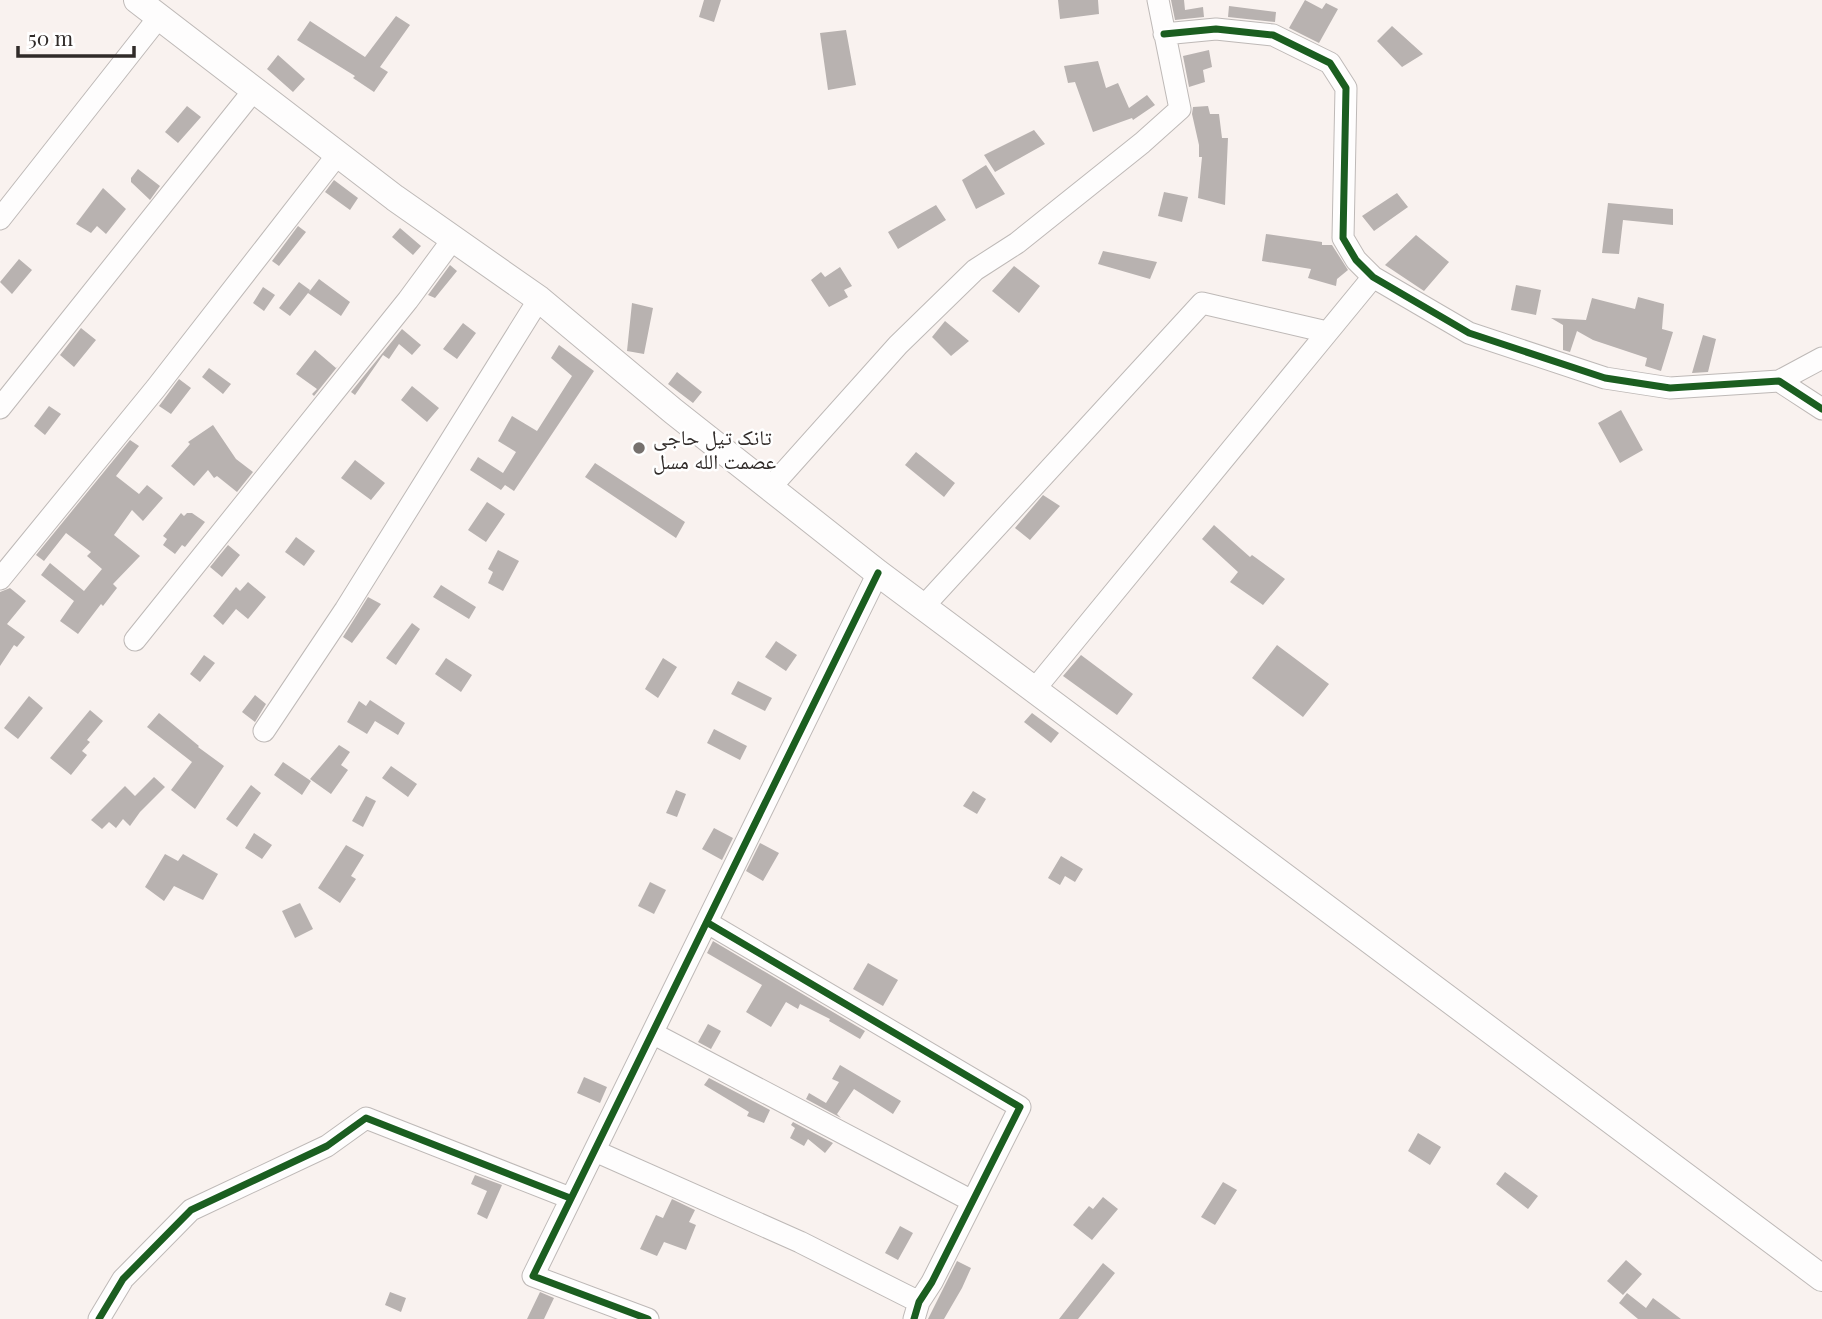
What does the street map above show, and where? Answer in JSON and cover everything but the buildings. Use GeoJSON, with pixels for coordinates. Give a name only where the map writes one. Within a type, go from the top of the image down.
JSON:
{"type":"FeatureCollection","features":[{"type":"Feature","properties":{"kind":"main road"},"geometry":{"type":"LineString","coordinates":[[137,0],[338,154],[539,299],[878,573],[1822,1278]]}},
{"type":"Feature","properties":{"kind":"street"},"geometry":{"type":"LineString","coordinates":[[770,488],[898,345],[975,270],[1017,243],[1142,143],[1180,109],[1158,0]]}},
{"type":"Feature","properties":{"kind":"street"},"geometry":{"type":"LineString","coordinates":[[0,219],[159,17]]}},
{"type":"Feature","properties":{"kind":"street"},"geometry":{"type":"LineString","coordinates":[[1164,34],[1216,29],[1273,35],[1330,63],[1346,88],[1343,238],[1356,260],[1373,277],[1469,333],[1605,378],[1670,388],[1779,381],[1822,358]]}},
{"type":"Feature","properties":{"kind":"street"},"geometry":{"type":"LineString","coordinates":[[0,408],[254,90]]}},
{"type":"Feature","properties":{"kind":"street"},"geometry":{"type":"LineString","coordinates":[[0,579],[156,388],[338,154]]}},
{"type":"Feature","properties":{"kind":"street"},"geometry":{"type":"LineString","coordinates":[[135,640],[408,300],[453,239]]}},
{"type":"Feature","properties":{"kind":"street"},"geometry":{"type":"LineString","coordinates":[[1034,690],[1373,277]]}},
{"type":"Feature","properties":{"kind":"street"},"geometry":{"type":"LineString","coordinates":[[264,731],[345,610],[539,299]]}},
{"type":"Feature","properties":{"kind":"street"},"geometry":{"type":"LineString","coordinates":[[923,607],[1202,303],[1327,332]]}},
{"type":"Feature","properties":{"kind":"street"},"geometry":{"type":"LineString","coordinates":[[1779,381],[1822,409]]}},
{"type":"Feature","properties":{"kind":"street"},"geometry":{"type":"LineString","coordinates":[[648,1319],[533,1276],[878,573]]}},
{"type":"Feature","properties":{"kind":"street"},"geometry":{"type":"LineString","coordinates":[[595,1151],[800,1242],[917,1310],[1020,1107],[708,923]]}},
{"type":"Feature","properties":{"kind":"street"},"geometry":{"type":"LineString","coordinates":[[654,1034],[972,1201]]}},
{"type":"Feature","properties":{"kind":"street"},"geometry":{"type":"LineString","coordinates":[[99,1319],[123,1279],[191,1210],[327,1146],[366,1118],[570,1198]]}},
{"type":"Feature","properties":{"kind":"cycle path"},"geometry":{"type":"LineString","coordinates":[[1164,34],[1216,29],[1273,35],[1330,63],[1346,88],[1343,238],[1356,260],[1373,277],[1469,333],[1605,378],[1670,388],[1779,381],[1822,409]]}},
{"type":"Feature","properties":{"kind":"cycle path"},"geometry":{"type":"LineString","coordinates":[[648,1319],[533,1276],[878,573]]}},
{"type":"Feature","properties":{"kind":"cycle path"},"geometry":{"type":"LineString","coordinates":[[708,923],[1020,1107],[932,1282],[919,1302],[914,1319]]}},
{"type":"Feature","properties":{"kind":"cycle path"},"geometry":{"type":"LineString","coordinates":[[99,1319],[123,1279],[191,1210],[327,1146],[366,1118],[570,1198]]}},
{"type":"Feature","properties":{"kind":"place","name":"تانک تیل حاجی عصمت الله مسل"},"geometry":{"type":"Point","coordinates":[639,448]}}]}
